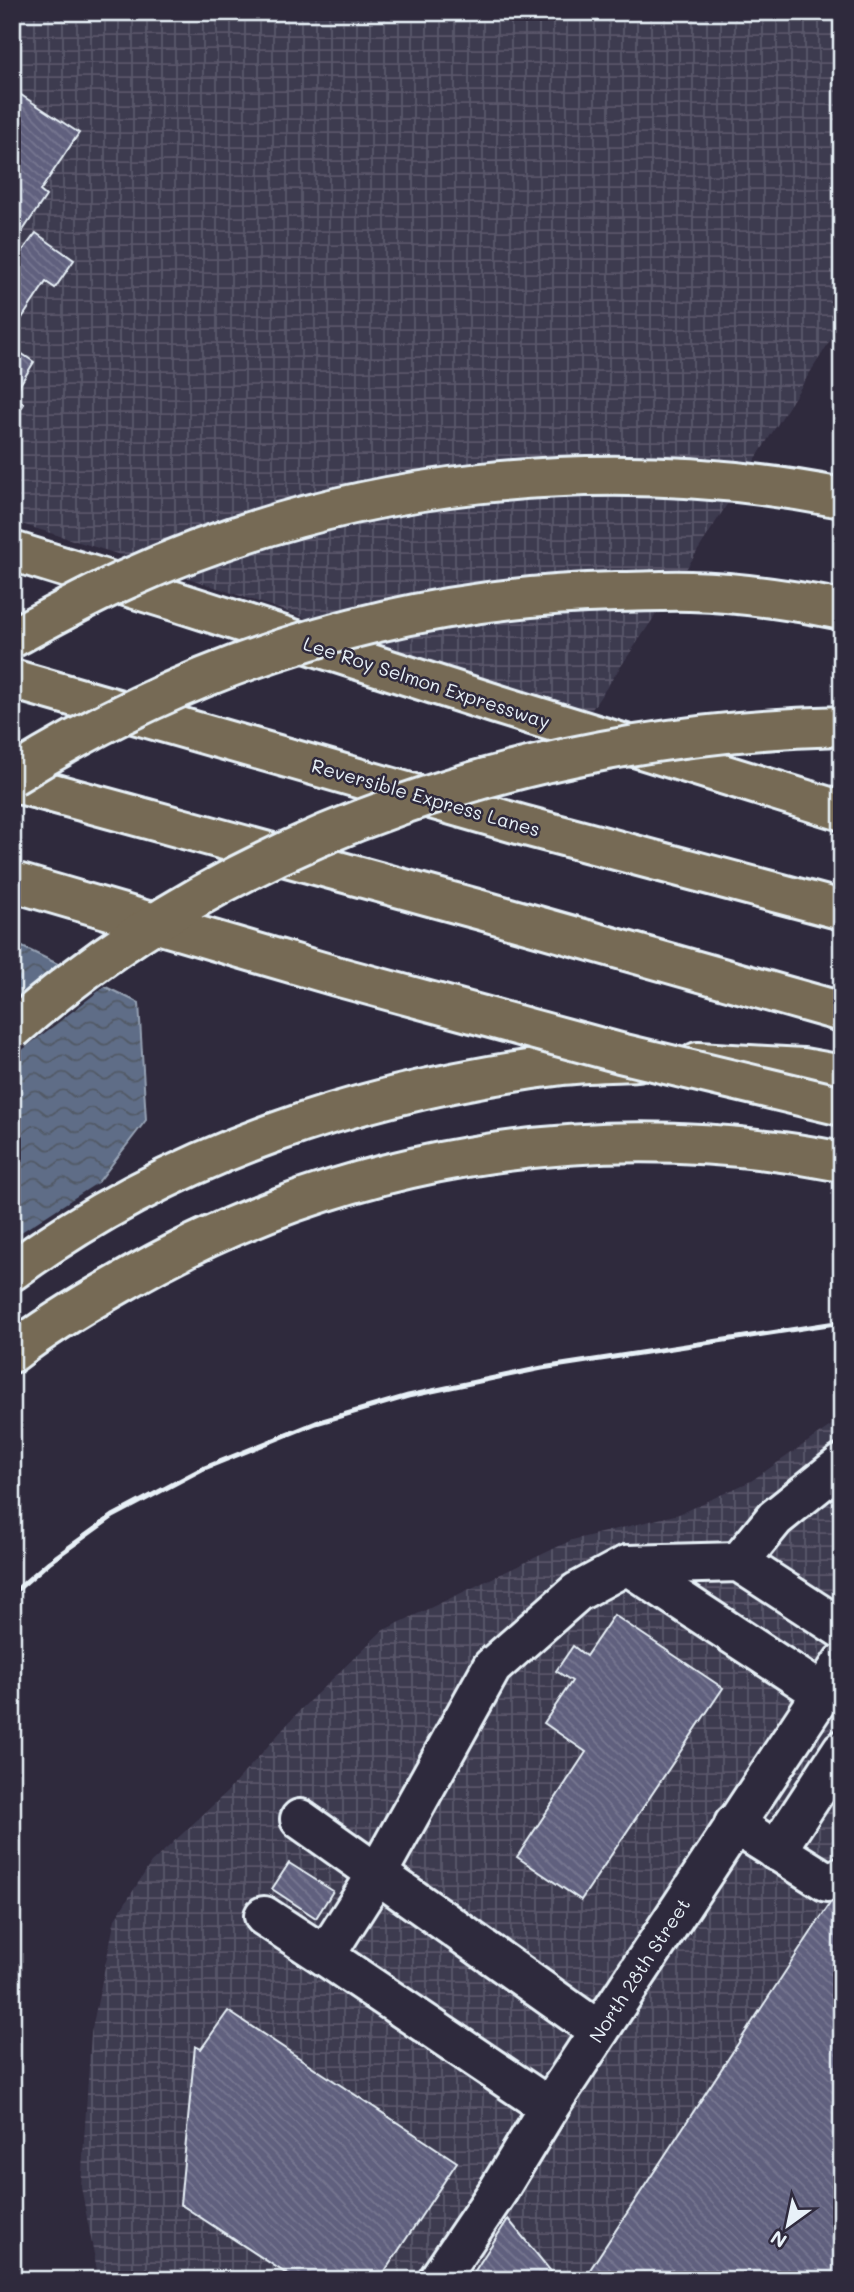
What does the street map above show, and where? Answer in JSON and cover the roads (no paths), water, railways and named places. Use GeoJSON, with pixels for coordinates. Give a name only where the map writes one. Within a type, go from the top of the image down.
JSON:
{"type":"FeatureCollection","features":[{"type":"Feature","properties":{"kind":"highway"},"geometry":{"type":"LineString","coordinates":[[12,639],[71,606],[188,554],[323,512],[426,490],[516,479],[639,476],[756,484],[842,498]]}},
{"type":"Feature","properties":{"kind":"highway","name":"Lee Roy Selmon Expressway"},"geometry":{"type":"LineString","coordinates":[[12,551],[842,810]]}},
{"type":"Feature","properties":{"kind":"highway"},"geometry":{"type":"LineString","coordinates":[[12,776],[111,719],[176,688],[260,656],[400,616],[480,602],[564,594],[690,591],[754,596],[842,610]]}},
{"type":"Feature","properties":{"kind":"highway","name":"Reversible Express Lanes"},"geometry":{"type":"LineString","coordinates":[[12,679],[522,825],[842,910]]}},
{"type":"Feature","properties":{"kind":"highway"},"geometry":{"type":"LineString","coordinates":[[12,1030],[100,961],[217,886],[310,841],[405,802],[498,774],[594,752],[696,736],[842,726]]}},
{"type":"Feature","properties":{"kind":"highway"},"geometry":{"type":"LineString","coordinates":[[12,782],[842,1012]]}},
{"type":"Feature","properties":{"kind":"highway"},"geometry":{"type":"LineString","coordinates":[[15,882],[336,976],[620,1053],[842,1106]]}},
{"type":"Feature","properties":{"kind":"highway"},"geometry":{"type":"LineString","coordinates":[[12,1271],[90,1221],[171,1176],[274,1133],[386,1097],[469,1080],[565,1065],[638,1061],[737,1063],[842,1074]]}},
{"type":"Feature","properties":{"kind":"highway"},"geometry":{"type":"LineString","coordinates":[[12,1353],[70,1312],[153,1264],[237,1223],[310,1195],[423,1164],[544,1145],[608,1142],[738,1147],[842,1162]]}},
{"type":"Feature","properties":{"kind":"street"},"geometry":{"type":"LineString","coordinates":[[740,1562],[775,1518],[842,1464]]}},
{"type":"Feature","properties":{"kind":"street"},"geometry":{"type":"LineString","coordinates":[[325,1956],[377,1874],[492,1667],[577,1592],[627,1565],[740,1562],[842,1629]]}},
{"type":"Feature","properties":{"kind":"street"},"geometry":{"type":"LineString","coordinates":[[627,1565],[832,1678]]}},
{"type":"Feature","properties":{"kind":"street","name":"North 28th Street"},"geometry":{"type":"LineString","coordinates":[[438,2280],[832,1678]]}},
{"type":"Feature","properties":{"kind":"street"},"geometry":{"type":"LineString","coordinates":[[776,1851],[842,1750]]}},
{"type":"Feature","properties":{"kind":"street"},"geometry":{"type":"LineString","coordinates":[[300,1819],[599,2031]]}},
{"type":"Feature","properties":{"kind":"street"},"geometry":{"type":"LineString","coordinates":[[734,1824],[827,1882],[842,1877]]}},
{"type":"Feature","properties":{"kind":"street"},"geometry":{"type":"LineString","coordinates":[[264,1916],[550,2107]]}},
{"type":"Feature","properties":{"kind":"water"},"geometry":{"type":"Polygon","coordinates":[[[12,942],[139,1003],[146,1120],[96,1185],[12,1245],[12,942]]]}},
{"type":"Feature","properties":{"kind":"railway"},"geometry":{"type":"LineString","coordinates":[[12,1594],[49,1562],[113,1516],[202,1469],[316,1423],[408,1396],[542,1368],[842,1322]]}}]}
